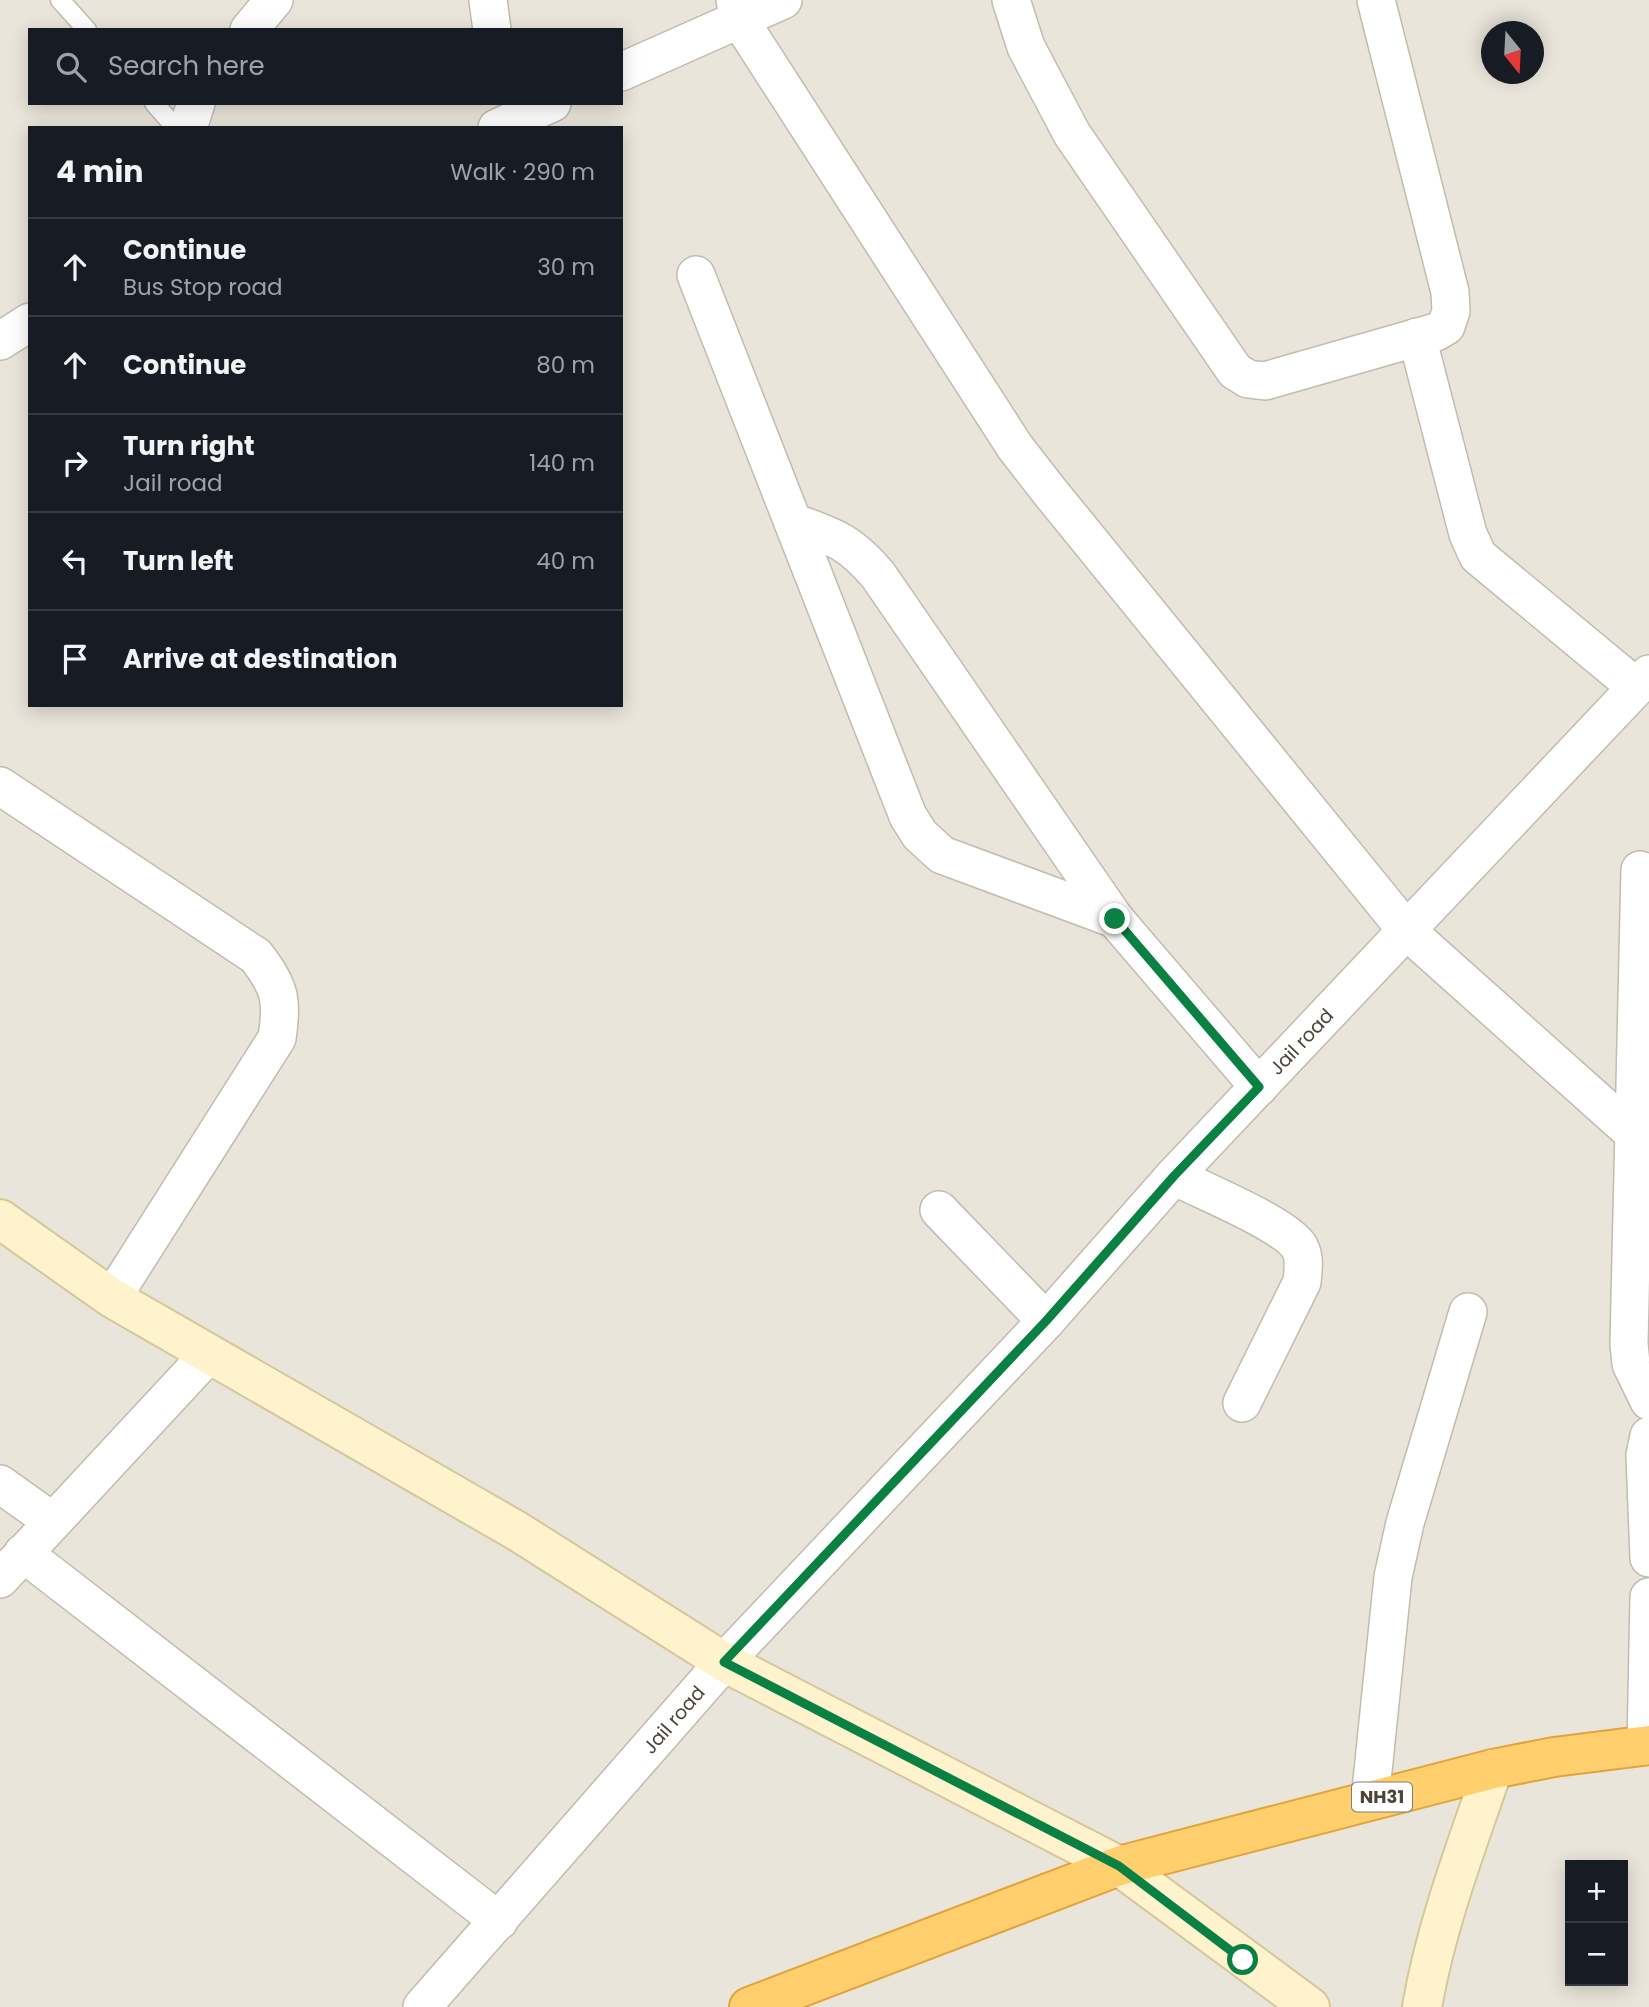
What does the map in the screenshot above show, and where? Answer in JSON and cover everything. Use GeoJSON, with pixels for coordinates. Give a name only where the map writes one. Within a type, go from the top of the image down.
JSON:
{"type":"FeatureCollection","features":[{"type":"Feature","properties":{"kind":"highway","name":"NH31"},"geometry":{"type":"LineString","coordinates":[[749,2007],[1119,1866],[1493,1769],[1554,1757],[1648,1745]]}},
{"type":"Feature","properties":{"kind":"main road"},"geometry":{"type":"LineString","coordinates":[[0,1219],[111,1298],[506,1525],[724,1662],[1119,1866],[1310,2007]]}},
{"type":"Feature","properties":{"kind":"main road"},"geometry":{"type":"LineString","coordinates":[[1422,2007],[1427,1976],[1457,1873],[1493,1769]]}},
{"type":"Feature","properties":{"kind":"street"},"geometry":{"type":"LineString","coordinates":[[251,28],[274,0]]}},
{"type":"Feature","properties":{"kind":"street"},"geometry":{"type":"LineString","coordinates":[[488,0],[492,28]]}},
{"type":"Feature","properties":{"kind":"street"},"geometry":{"type":"LineString","coordinates":[[623,71],[737,10],[783,0]]}},
{"type":"Feature","properties":{"kind":"street"},"geometry":{"type":"LineString","coordinates":[[1011,0],[1026,47],[1072,134],[1234,371],[1248,379],[1265,382],[1446,326],[1451,311],[1450,292],[1376,0]]}},
{"type":"Feature","properties":{"kind":"street"},"geometry":{"type":"LineString","coordinates":[[737,10],[1016,447],[1407,931],[1633,1133]]}},
{"type":"Feature","properties":{"kind":"street"},"geometry":{"type":"LineString","coordinates":[[189,126],[195,105]]}},
{"type":"Feature","properties":{"kind":"street"},"geometry":{"type":"LineString","coordinates":[[501,118],[545,105]]}},
{"type":"Feature","properties":{"kind":"street"},"geometry":{"type":"LineString","coordinates":[[696,275],[908,816],[920,835],[942,855],[1115,919]]}},
{"type":"Feature","properties":{"kind":"street"},"geometry":{"type":"LineString","coordinates":[[0,341],[28,323]]}},
{"type":"Feature","properties":{"kind":"street"},"geometry":{"type":"LineString","coordinates":[[1417,337],[1468,534],[1478,556],[1642,681]]}},
{"type":"Feature","properties":{"kind":"street"},"geometry":{"type":"LineString","coordinates":[[793,523],[840,540],[857,551],[878,575],[1115,919],[1259,1087]]}},
{"type":"Feature","properties":{"kind":"street","name":"Jail road"},"geometry":{"type":"LineString","coordinates":[[422,2007],[724,1662],[1046,1321],[1174,1176],[1642,681]]}},
{"type":"Feature","properties":{"kind":"street"},"geometry":{"type":"LineString","coordinates":[[0,786],[256,956],[276,981],[282,1009],[277,1038],[111,1298]]}},
{"type":"Feature","properties":{"kind":"street"},"geometry":{"type":"LineString","coordinates":[[1640,870],[1629,1344],[1631,1364],[1649,1401]]}},
{"type":"Feature","properties":{"kind":"street"},"geometry":{"type":"LineString","coordinates":[[1174,1176],[1284,1232],[1299,1247],[1304,1261],[1302,1282],[1242,1403]]}},
{"type":"Feature","properties":{"kind":"street"},"geometry":{"type":"LineString","coordinates":[[939,1210],[1046,1321]]}},
{"type":"Feature","properties":{"kind":"street"},"geometry":{"type":"LineString","coordinates":[[1370,1800],[1393,1577],[1405,1523],[1468,1312]]}},
{"type":"Feature","properties":{"kind":"street"},"geometry":{"type":"LineString","coordinates":[[208,1354],[12,1566],[499,1921]]}},
{"type":"Feature","properties":{"kind":"street"},"geometry":{"type":"LineString","coordinates":[[1649,1436],[1645,1455],[1649,1558]]}},
{"type":"Feature","properties":{"kind":"street"},"geometry":{"type":"LineString","coordinates":[[0,1484],[52,1521]]}},
{"type":"Feature","properties":{"kind":"street"},"geometry":{"type":"LineString","coordinates":[[1648,1745],[1649,1597]]}},
{"type":"Feature","properties":{"kind":"lane"},"geometry":{"type":"LineString","coordinates":[[60,0],[85,28]]}},
{"type":"Feature","properties":{"kind":"lane"},"geometry":{"type":"LineString","coordinates":[[156,105],[174,126]]}},
{"type":"Feature","properties":{"kind":"shaded area"},"geometry":{"type":"Polygon","coordinates":[[[0,0],[1649,0],[1649,2007],[0,2007],[0,0]]]}},
{"type":"Feature","properties":{"kind":"route"},"geometry":{"type":"LineString","coordinates":[[1115,919],[1259,1087],[1174,1176],[1046,1321],[724,1662],[1119,1866],[1243,1960]]}}]}
